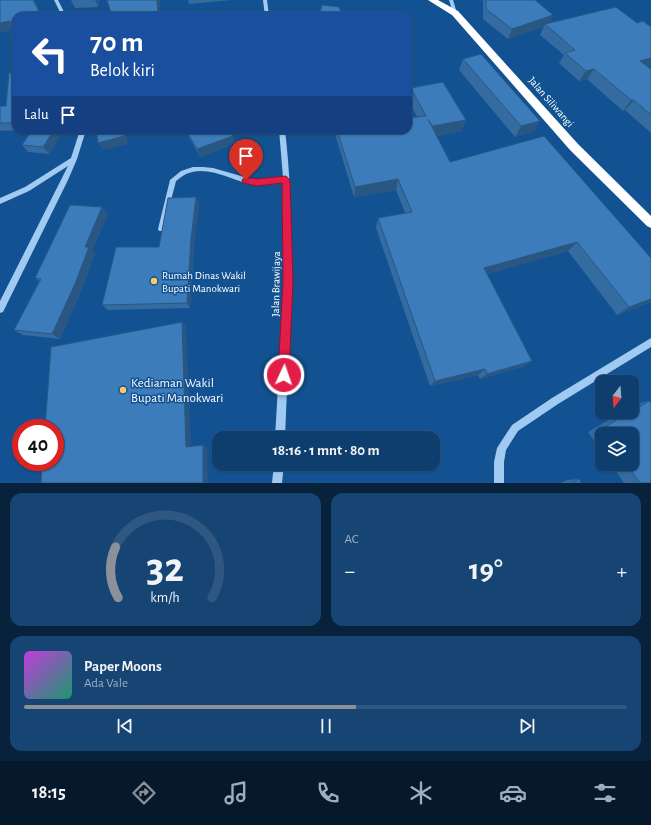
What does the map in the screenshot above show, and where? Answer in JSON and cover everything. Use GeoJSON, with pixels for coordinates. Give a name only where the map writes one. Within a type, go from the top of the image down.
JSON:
{"type":"FeatureCollection","features":[{"type":"Feature","properties":{"kind":"highway","name":"Jalan Siliwangi"},"geometry":{"type":"LineString","coordinates":[[432,0],[455,13],[574,147],[651,223]]}},
{"type":"Feature","properties":{"kind":"street"},"geometry":{"type":"LineString","coordinates":[[56,0],[62,12]]}},
{"type":"Feature","properties":{"kind":"street"},"geometry":{"type":"LineString","coordinates":[[265,0],[266,12]]}},
{"type":"Feature","properties":{"kind":"street"},"geometry":{"type":"LineString","coordinates":[[451,0],[455,13]]}},
{"type":"Feature","properties":{"kind":"street"},"geometry":{"type":"LineString","coordinates":[[0,310],[65,180],[74,159],[82,134]]}},
{"type":"Feature","properties":{"kind":"street","name":"Jalan Brawijaya"},"geometry":{"type":"LineString","coordinates":[[280,431],[288,312],[286,180],[282,134]]}},
{"type":"Feature","properties":{"kind":"street"},"geometry":{"type":"LineString","coordinates":[[0,201],[28,189],[74,159]]}},
{"type":"Feature","properties":{"kind":"street"},"geometry":{"type":"LineString","coordinates":[[161,230],[173,180],[178,175],[200,169],[214,170],[257,182],[286,180]]}},
{"type":"Feature","properties":{"kind":"street"},"geometry":{"type":"LineString","coordinates":[[499,483],[499,462],[502,448],[515,428],[651,342]]}},
{"type":"Feature","properties":{"kind":"street"},"geometry":{"type":"LineString","coordinates":[[277,483],[278,471]]}},
{"type":"Feature","properties":{"kind":"building"},"geometry":{"type":"Polygon","coordinates":[[[0,0],[33,0],[38,9],[38,12],[12,12],[12,73],[10,21],[0,23],[0,0]]]}},
{"type":"Feature","properties":{"kind":"building"},"geometry":{"type":"Polygon","coordinates":[[[107,0],[157,0],[158,12],[111,12],[107,0]]]}},
{"type":"Feature","properties":{"kind":"building"},"geometry":{"type":"Polygon","coordinates":[[[486,0],[535,0],[553,15],[512,29],[486,9],[486,0]]]}},
{"type":"Feature","properties":{"kind":"building"},"geometry":{"type":"Polygon","coordinates":[[[322,5],[339,7],[341,12],[320,12],[322,5]]]}},
{"type":"Feature","properties":{"kind":"building"},"geometry":{"type":"Polygon","coordinates":[[[616,7],[637,23],[643,21],[651,27],[651,58],[640,61],[651,69],[651,115],[594,69],[586,71],[565,53],[575,50],[545,24],[616,7]]]}},
{"type":"Feature","properties":{"kind":"building"},"geometry":{"type":"Polygon","coordinates":[[[481,54],[540,121],[521,126],[463,59],[481,54]]]}},
{"type":"Feature","properties":{"kind":"building"},"geometry":{"type":"Polygon","coordinates":[[[9,73],[12,73],[12,123],[0,123],[0,106],[6,106],[9,73]]]}},
{"type":"Feature","properties":{"kind":"building"},"geometry":{"type":"Polygon","coordinates":[[[443,82],[466,120],[432,126],[428,119],[450,162],[544,136],[651,258],[651,299],[629,307],[577,242],[484,268],[532,361],[487,374],[485,369],[435,381],[378,218],[412,212],[398,179],[355,187],[338,134],[412,134],[412,118],[426,116],[412,88],[443,82]]]}},
{"type":"Feature","properties":{"kind":"building"},"geometry":{"type":"Polygon","coordinates":[[[29,134],[51,134],[43,147],[22,145],[29,134]]]}},
{"type":"Feature","properties":{"kind":"building"},"geometry":{"type":"Polygon","coordinates":[[[97,134],[124,134],[124,136],[98,143],[97,134]]]}},
{"type":"Feature","properties":{"kind":"building"},"geometry":{"type":"Polygon","coordinates":[[[188,134],[232,134],[233,136],[197,149],[188,134]]]}},
{"type":"Feature","properties":{"kind":"building","name":"Rumah Dinas Wakil Bupati Manokwari"},"geometry":{"type":"Polygon","coordinates":[[[196,197],[191,239],[187,303],[102,305],[116,247],[159,247],[168,198],[196,197]]]}},
{"type":"Feature","properties":{"kind":"building"},"geometry":{"type":"Polygon","coordinates":[[[70,205],[102,207],[85,247],[89,247],[75,284],[52,334],[14,330],[41,279],[35,278],[70,205]]]}},
{"type":"Feature","properties":{"kind":"building","name":"Kediaman Wakil Bupati Manokwari"},"geometry":{"type":"Polygon","coordinates":[[[182,322],[186,447],[203,445],[203,483],[41,483],[42,471],[64,471],[64,419],[46,419],[51,347],[182,322]]]}},
{"type":"Feature","properties":{"kind":"building"},"geometry":{"type":"Polygon","coordinates":[[[649,401],[651,403],[651,483],[640,483],[631,471],[639,471],[639,427],[605,427],[618,419],[639,419],[639,407],[649,401]]]}},
{"type":"Feature","properties":{"kind":"building"},"geometry":{"type":"Polygon","coordinates":[[[579,479],[581,483],[573,483],[579,479]]]}},
{"type":"Feature","properties":{"kind":"place","name":"Rumah Dinas Wakil Bupati Manokwari"},"geometry":{"type":"Point","coordinates":[154,281]}},
{"type":"Feature","properties":{"kind":"place","name":"Kediaman Wakil Bupati Manokwari"},"geometry":{"type":"Point","coordinates":[123,390]}},
{"type":"Feature","properties":{"kind":"route"},"geometry":{"type":"LineString","coordinates":[[246,180],[257,182],[286,180],[288,312],[284,375]]}}]}
